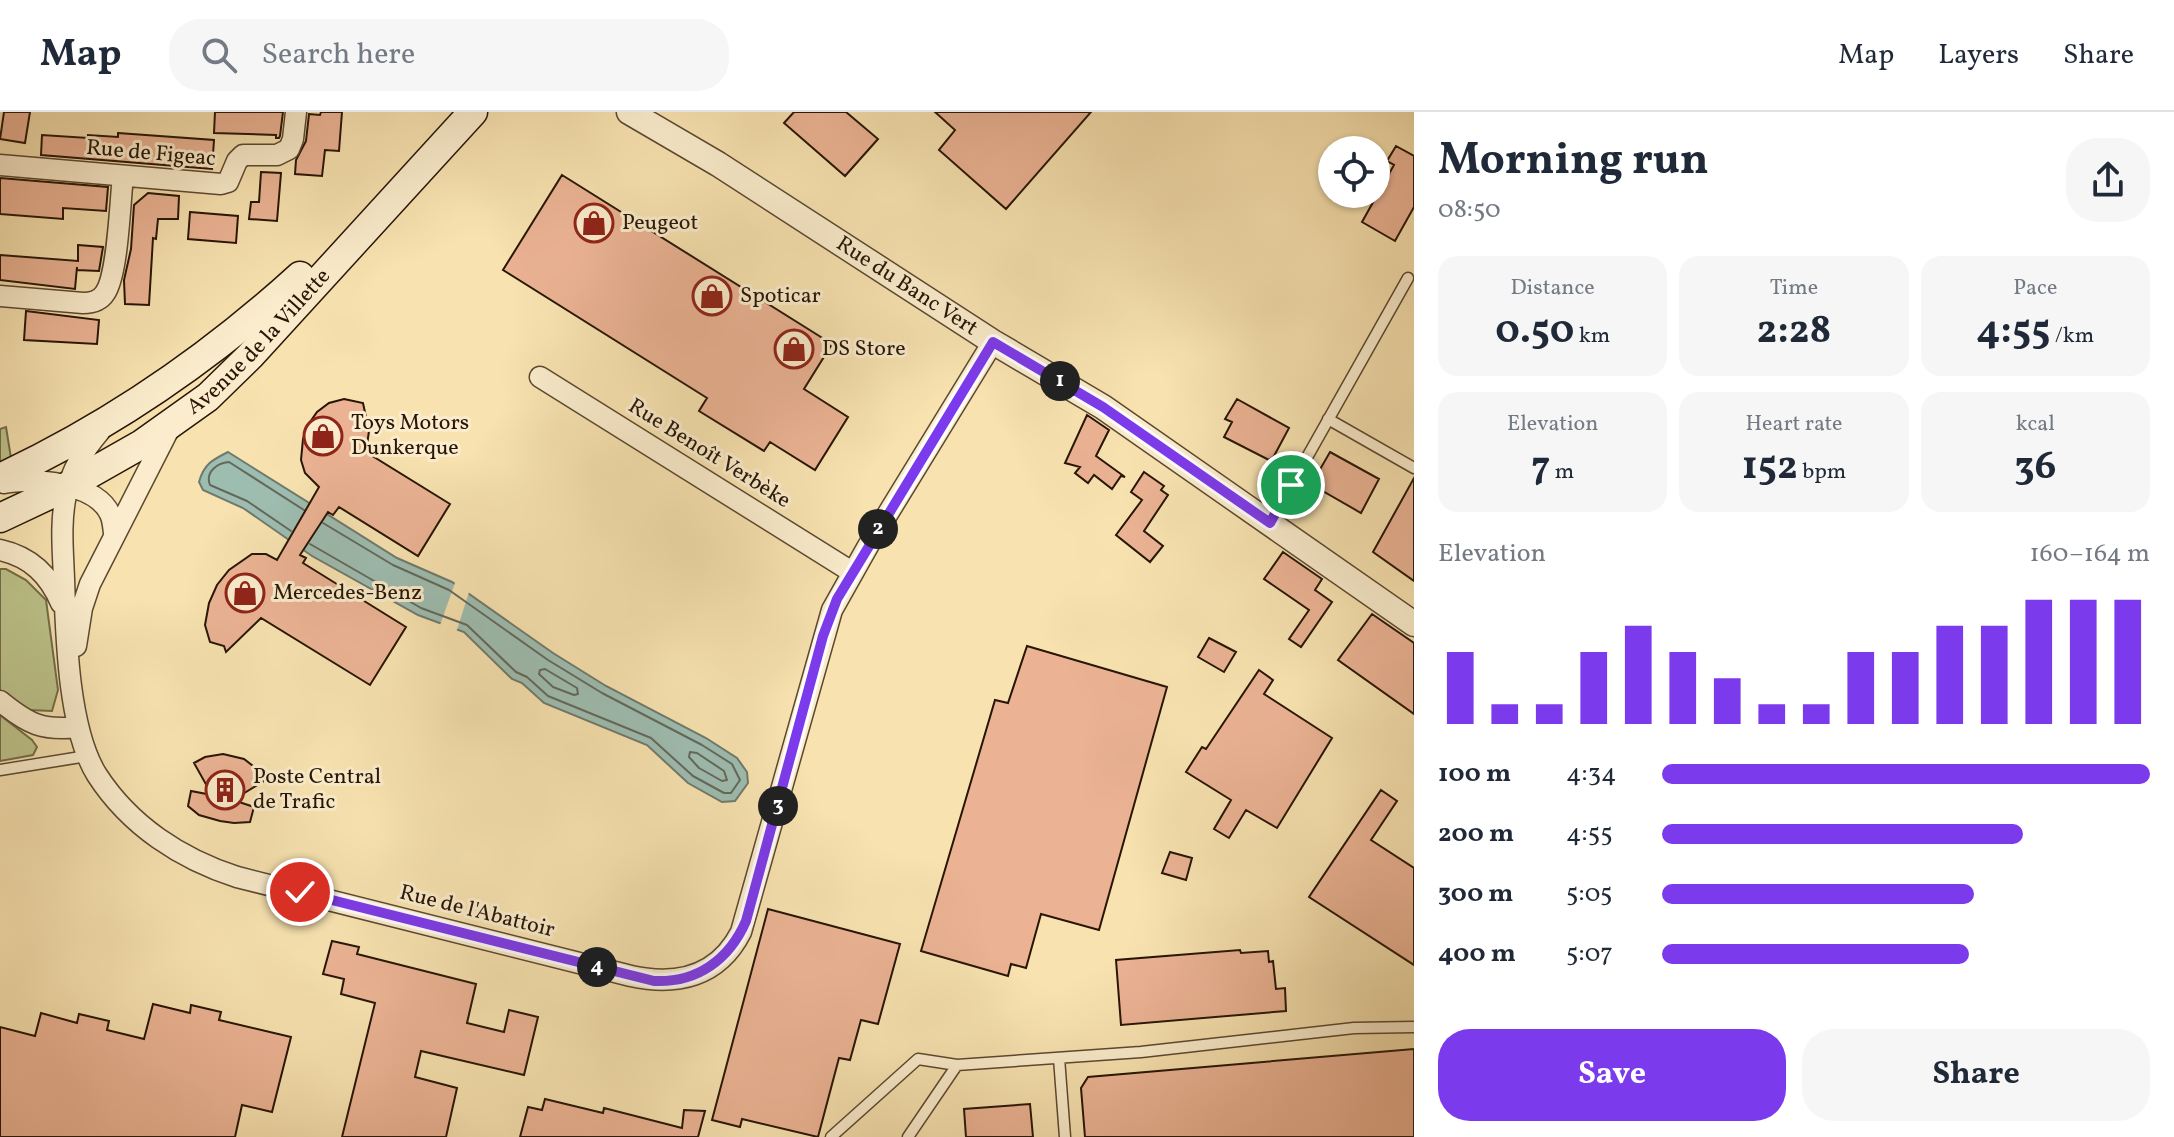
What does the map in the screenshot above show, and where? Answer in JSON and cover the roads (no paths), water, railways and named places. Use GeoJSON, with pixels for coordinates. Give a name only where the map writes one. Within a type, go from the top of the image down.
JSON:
{"type":"FeatureCollection","features":[{"type":"Feature","properties":{"kind":"main road","name":"Avenue de la Villette"},"geometry":{"type":"LineString","coordinates":[[0,481],[110,419],[201,359],[275,299],[358,218],[452,112]]}},
{"type":"Feature","properties":{"kind":"main road","name":"Avenue de la Villette"},"geometry":{"type":"LineString","coordinates":[[0,518],[68,486],[172,425],[208,397],[473,112]]}},
{"type":"Feature","properties":{"kind":"street","name":"Rue de Figeac"},"geometry":{"type":"LineString","coordinates":[[0,165],[225,183],[243,155],[281,155],[289,149],[296,112]]}},
{"type":"Feature","properties":{"kind":"street","name":"Rue du Banc Vert"},"geometry":{"type":"LineString","coordinates":[[629,112],[718,164],[993,342],[1103,407],[1414,624]]}},
{"type":"Feature","properties":{"kind":"street","name":"Rue du Banc Vert"},"geometry":{"type":"LineString","coordinates":[[650,112],[718,164]]}},
{"type":"Feature","properties":{"kind":"street","name":"Rue du Banc Vert"},"geometry":{"type":"LineString","coordinates":[[658,112],[679,133]]}},
{"type":"Feature","properties":{"kind":"street"},"geometry":{"type":"LineString","coordinates":[[0,296],[83,303],[94,302],[101,297],[112,275],[123,176]]}},
{"type":"Feature","properties":{"kind":"street","name":"Rue de l'Abattoir"},"geometry":{"type":"LineString","coordinates":[[110,419],[78,458],[68,486],[62,531],[65,614],[78,727],[87,756],[106,787],[151,834],[183,855],[213,869],[644,979],[666,981],[687,978],[707,969],[725,955],[736,941],[746,921],[827,623],[852,572],[993,342]]}},
{"type":"Feature","properties":{"kind":"street","name":"Rue Benoît Verbèke"},"geometry":{"type":"LineString","coordinates":[[540,377],[852,572]]}},
{"type":"Feature","properties":{"kind":"street","name":"Rue de l'Abattoir"},"geometry":{"type":"LineString","coordinates":[[73,686],[77,632],[95,572],[157,448],[172,425]]}},
{"type":"Feature","properties":{"kind":"street"},"geometry":{"type":"LineString","coordinates":[[0,481],[36,479],[68,486],[106,507],[112,516],[114,533]]}},
{"type":"Feature","properties":{"kind":"street","name":"Rue de l'Abattoir"},"geometry":{"type":"LineString","coordinates":[[0,550],[16,554],[37,566],[53,586],[65,614]]}},
{"type":"Feature","properties":{"kind":"street"},"geometry":{"type":"LineString","coordinates":[[0,701],[35,725],[54,729],[78,727]]}},
{"type":"Feature","properties":{"kind":"lane"},"geometry":{"type":"LineString","coordinates":[[1270,523],[1408,278]]}},
{"type":"Feature","properties":{"kind":"lane"},"geometry":{"type":"LineString","coordinates":[[1328,419],[1414,468]]}},
{"type":"Feature","properties":{"kind":"lane"},"geometry":{"type":"LineString","coordinates":[[0,770],[87,756]]}},
{"type":"Feature","properties":{"kind":"lane"},"geometry":{"type":"LineString","coordinates":[[831,1137],[918,1059],[957,1065],[1141,1052],[1354,1028],[1414,1027]]}},
{"type":"Feature","properties":{"kind":"lane"},"geometry":{"type":"LineString","coordinates":[[1059,1058],[1065,1137]]}},
{"type":"Feature","properties":{"kind":"lane"},"geometry":{"type":"LineString","coordinates":[[908,1137],[957,1065]]}},
{"type":"Feature","properties":{"kind":"water"},"geometry":{"type":"Polygon","coordinates":[[[228,452],[397,558],[452,582],[606,686],[706,738],[737,758],[747,772],[748,783],[735,801],[722,802],[688,783],[647,745],[544,703],[522,683],[512,679],[464,632],[418,615],[312,556],[243,508],[203,490],[199,482],[203,471],[213,460],[228,452]]]}},
{"type":"Feature","properties":{"kind":"place","name":"Peugeot"},"geometry":{"type":"Point","coordinates":[594,223]}},
{"type":"Feature","properties":{"kind":"place","name":"Spoticar"},"geometry":{"type":"Point","coordinates":[712,296]}},
{"type":"Feature","properties":{"kind":"place","name":"DS Store"},"geometry":{"type":"Point","coordinates":[794,349]}},
{"type":"Feature","properties":{"kind":"place","name":"Toys Motors Dunkerque"},"geometry":{"type":"Point","coordinates":[323,436]}},
{"type":"Feature","properties":{"kind":"place","name":"Mercedes-Benz"},"geometry":{"type":"Point","coordinates":[245,593]}},
{"type":"Feature","properties":{"kind":"place","name":"Poste Central de Trafic"},"geometry":{"type":"Point","coordinates":[225,790]}}]}
